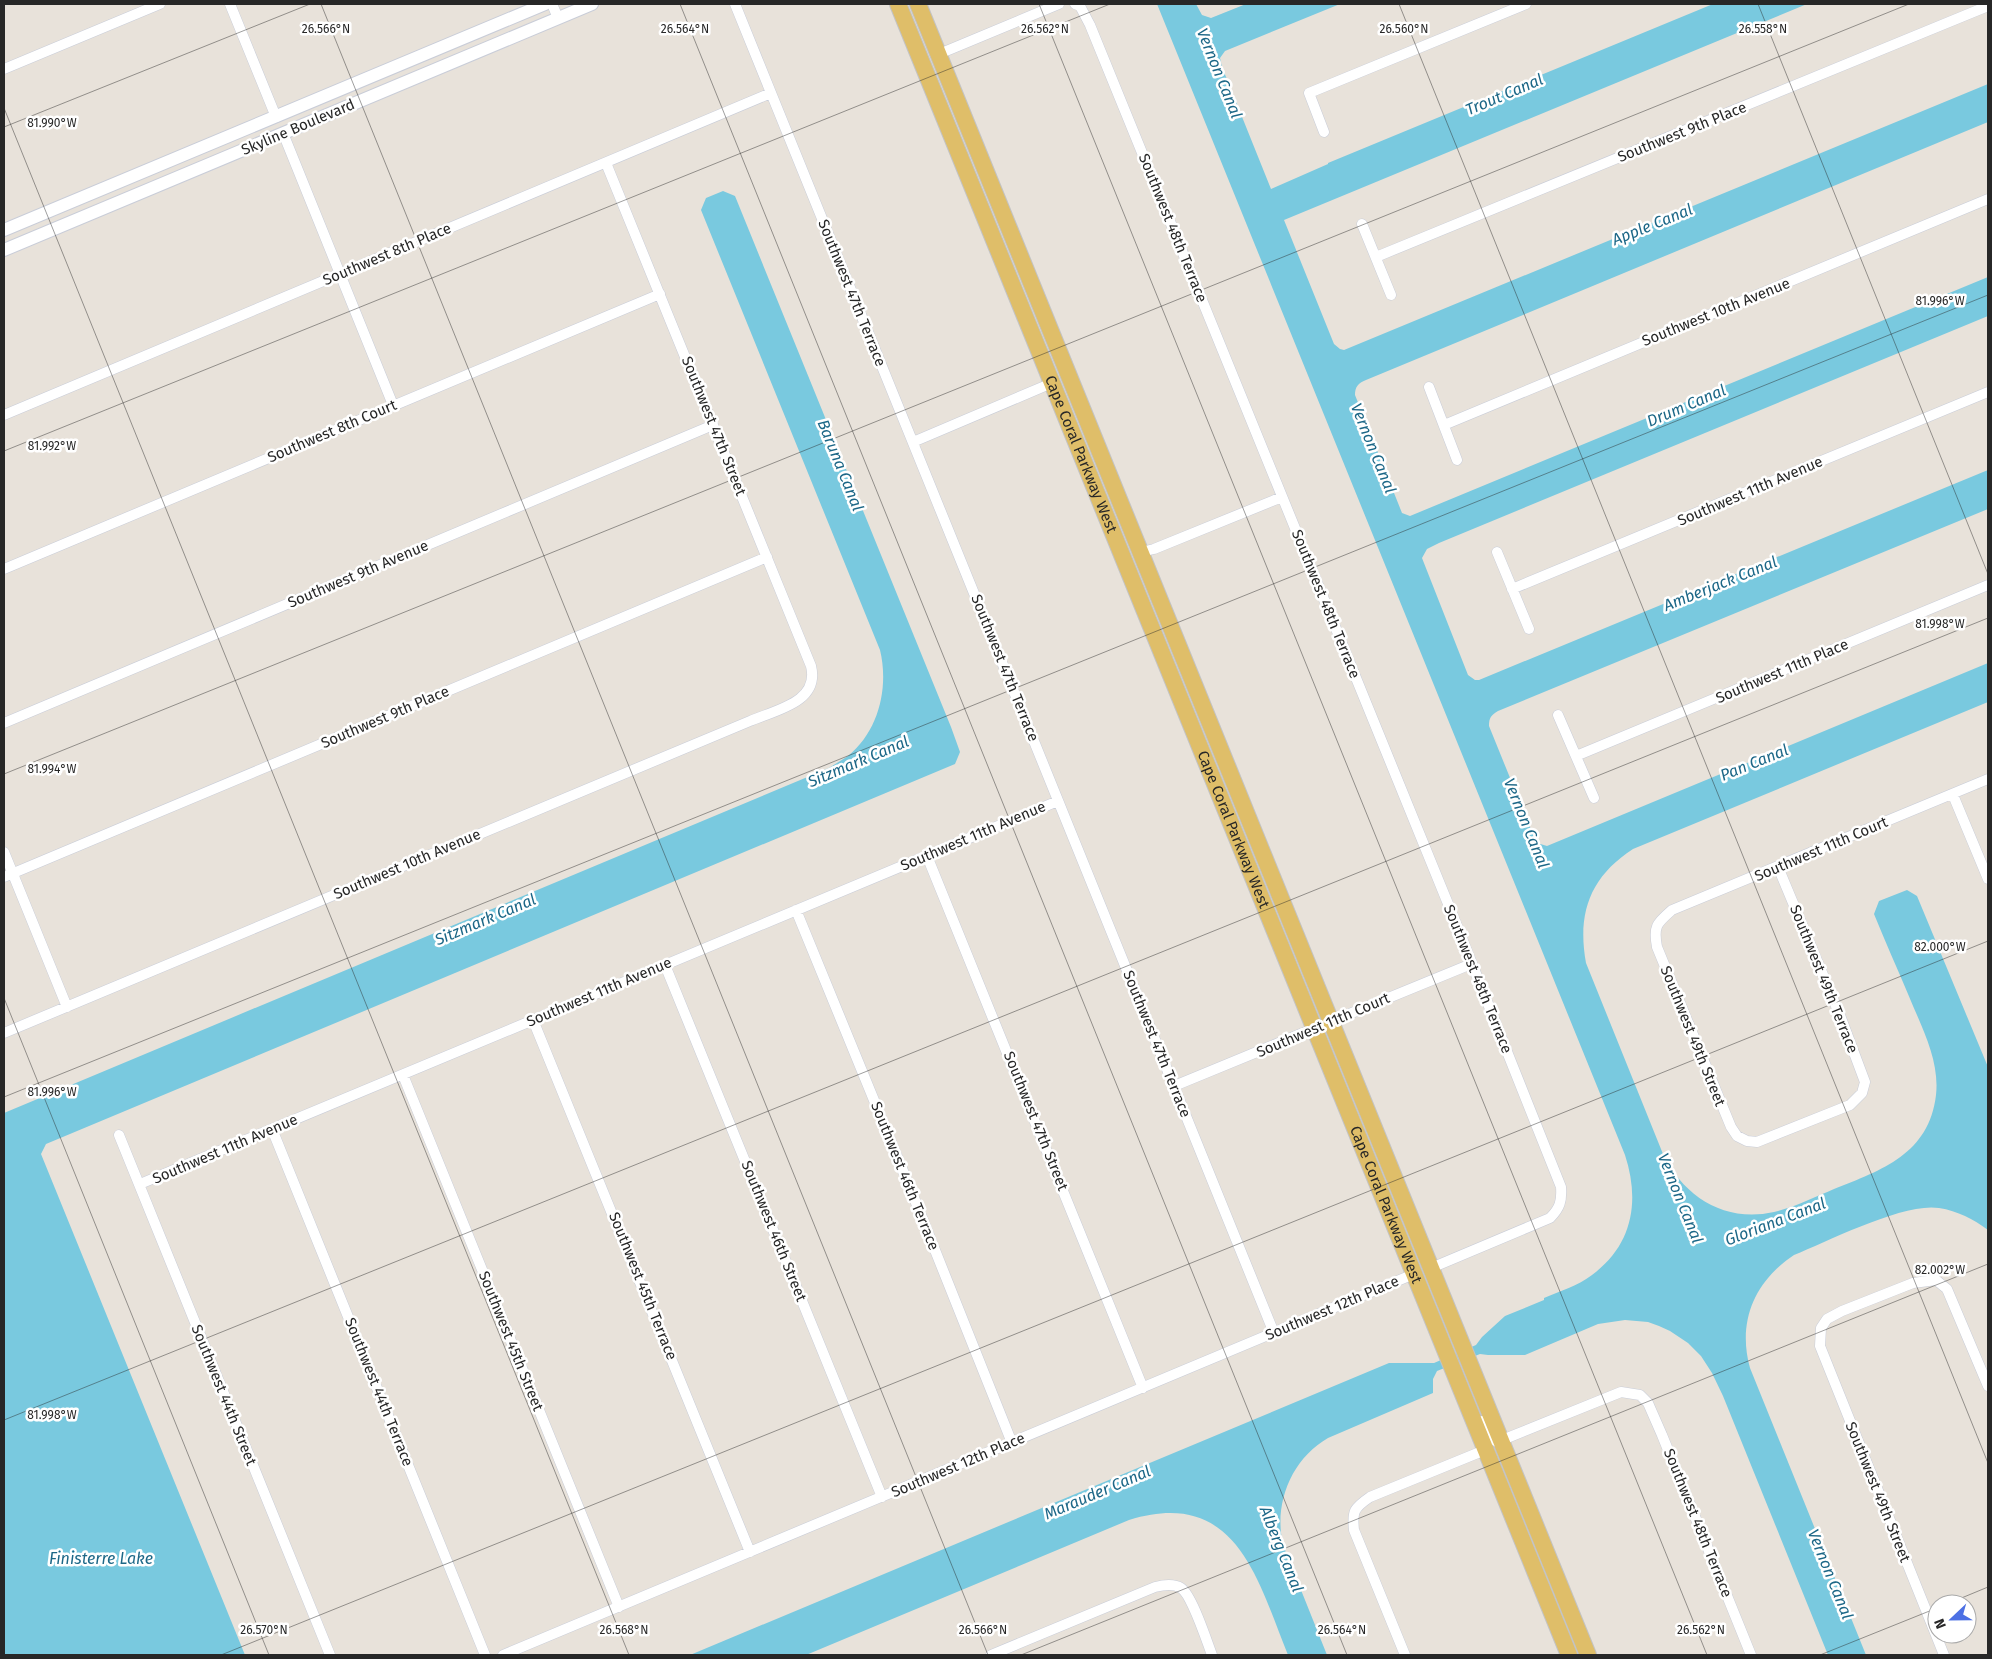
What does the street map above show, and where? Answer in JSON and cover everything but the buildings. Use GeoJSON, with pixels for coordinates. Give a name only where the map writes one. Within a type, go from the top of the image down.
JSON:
{"type":"FeatureCollection","features":[{"type":"Feature","properties":{"kind":"main road","name":"Cape Coral Parkway West"},"geometry":{"type":"LineString","coordinates":[[898,4],[1569,1655]]}},
{"type":"Feature","properties":{"kind":"main road","name":"Cape Coral Parkway West"},"geometry":{"type":"LineString","coordinates":[[918,4],[1588,1655]]}},
{"type":"Feature","properties":{"kind":"main road"},"geometry":{"type":"LineString","coordinates":[[1072,433],[1088,449],[1124,536],[1141,552]]}},
{"type":"Feature","properties":{"kind":"main road"},"geometry":{"type":"LineString","coordinates":[[1130,574],[1138,574],[1141,578],[1174,659],[1194,685]]}},
{"type":"Feature","properties":{"kind":"main road"},"geometry":{"type":"LineString","coordinates":[[1535,1572],[1542,1571],[1546,1574],[1576,1650],[1580,1655]]}},
{"type":"Feature","properties":{"kind":"street"},"geometry":{"type":"LineString","coordinates":[[4,69],[160,4]]}},
{"type":"Feature","properties":{"kind":"street"},"geometry":{"type":"LineString","coordinates":[[230,4],[393,406]]}},
{"type":"Feature","properties":{"kind":"street","name":"Skyline Boulevard"},"geometry":{"type":"LineString","coordinates":[[4,230],[545,4]]}},
{"type":"Feature","properties":{"kind":"street"},"geometry":{"type":"LineString","coordinates":[[552,4],[558,18]]}},
{"type":"Feature","properties":{"kind":"street","name":"Skyline Boulevard"},"geometry":{"type":"LineString","coordinates":[[4,250],[592,4]]}},
{"type":"Feature","properties":{"kind":"street","name":"Southwest 47th Terrace"},"geometry":{"type":"LineString","coordinates":[[735,4],[1274,1333]]}},
{"type":"Feature","properties":{"kind":"street"},"geometry":{"type":"LineString","coordinates":[[938,54],[1059,4]]}},
{"type":"Feature","properties":{"kind":"street","name":"Southwest 48th Terrace"},"geometry":{"type":"LineString","coordinates":[[1075,4],[1080,6],[1090,25],[1561,1187],[1562,1198],[1558,1209],[1550,1218],[1431,1268]]}},
{"type":"Feature","properties":{"kind":"street"},"geometry":{"type":"LineString","coordinates":[[1324,132],[1309,93],[1526,4]]}},
{"type":"Feature","properties":{"kind":"street","name":"Southwest 9th Place"},"geometry":{"type":"LineString","coordinates":[[1376,257],[1988,6]]}},
{"type":"Feature","properties":{"kind":"street","name":"Southwest 8th Place"},"geometry":{"type":"LineString","coordinates":[[4,415],[771,94]]}},
{"type":"Feature","properties":{"kind":"street","name":"Southwest 47th Street"},"geometry":{"type":"LineString","coordinates":[[606,163],[811,666],[814,677],[809,691]]}},
{"type":"Feature","properties":{"kind":"street","name":"Southwest 10th Avenue"},"geometry":{"type":"LineString","coordinates":[[1444,424],[1988,199]]}},
{"type":"Feature","properties":{"kind":"street"},"geometry":{"type":"LineString","coordinates":[[1362,224],[1391,295]]}},
{"type":"Feature","properties":{"kind":"street","name":"Southwest 8th Court"},"geometry":{"type":"LineString","coordinates":[[4,569],[660,294]]}},
{"type":"Feature","properties":{"kind":"street"},"geometry":{"type":"LineString","coordinates":[[913,442],[1052,383]]}},
{"type":"Feature","properties":{"kind":"street"},"geometry":{"type":"LineString","coordinates":[[1429,387],[1457,460]]}},
{"type":"Feature","properties":{"kind":"street","name":"Southwest 11th Avenue"},"geometry":{"type":"LineString","coordinates":[[1512,589],[1988,392]]}},
{"type":"Feature","properties":{"kind":"street","name":"Southwest 9th Avenue"},"geometry":{"type":"LineString","coordinates":[[4,723],[713,425]]}},
{"type":"Feature","properties":{"kind":"street"},"geometry":{"type":"LineString","coordinates":[[1141,552],[1154,549],[1282,497]]}},
{"type":"Feature","properties":{"kind":"street"},"geometry":{"type":"LineString","coordinates":[[1497,552],[1530,629]]}},
{"type":"Feature","properties":{"kind":"street","name":"Southwest 9th Place"},"geometry":{"type":"LineString","coordinates":[[8,875],[767,557]]}},
{"type":"Feature","properties":{"kind":"street","name":"Southwest 11th Place"},"geometry":{"type":"LineString","coordinates":[[1576,756],[1988,585]]}},
{"type":"Feature","properties":{"kind":"street","name":"Southwest 10th Avenue"},"geometry":{"type":"LineString","coordinates":[[4,1033],[750,721],[801,699],[809,691]]}},
{"type":"Feature","properties":{"kind":"street"},"geometry":{"type":"LineString","coordinates":[[1558,715],[1594,798]]}},
{"type":"Feature","properties":{"kind":"street","name":"Southwest 11th Court"},"geometry":{"type":"LineString","coordinates":[[1657,923],[1672,910],[1988,779]]}},
{"type":"Feature","properties":{"kind":"street"},"geometry":{"type":"LineString","coordinates":[[1953,794],[1988,878]]}},
{"type":"Feature","properties":{"kind":"street","name":"Southwest 11th Avenue"},"geometry":{"type":"LineString","coordinates":[[140,1184],[1058,800]]}},
{"type":"Feature","properties":{"kind":"street"},"geometry":{"type":"LineString","coordinates":[[4,852],[8,875],[67,1007]]}},
{"type":"Feature","properties":{"kind":"street","name":"Southwest 47th Street"},"geometry":{"type":"LineString","coordinates":[[926,856],[1143,1388]]}},
{"type":"Feature","properties":{"kind":"street","name":"Southwest 49th Terrace"},"geometry":{"type":"LineString","coordinates":[[1747,1141],[1757,1142],[1850,1105],[1862,1092],[1865,1082],[1841,1018],[1778,867]]}},
{"type":"Feature","properties":{"kind":"street","name":"Southwest 46th Terrace"},"geometry":{"type":"LineString","coordinates":[[796,910],[1012,1443]]}},
{"type":"Feature","properties":{"kind":"street","name":"Southwest 49th Street"},"geometry":{"type":"LineString","coordinates":[[1657,923],[1655,935],[1657,947],[1708,1072],[1731,1127],[1737,1136],[1747,1141]]}},
{"type":"Feature","properties":{"kind":"street","name":"Southwest 11th Court"},"geometry":{"type":"LineString","coordinates":[[1174,1086],[1471,964]]}},
{"type":"Feature","properties":{"kind":"street","name":"Southwest 46th Street"},"geometry":{"type":"LineString","coordinates":[[665,965],[882,1497]]}},
{"type":"Feature","properties":{"kind":"street","name":"Southwest 45th Terrace"},"geometry":{"type":"LineString","coordinates":[[533,1020],[750,1552]]}},
{"type":"Feature","properties":{"kind":"street","name":"Southwest 45th Street"},"geometry":{"type":"LineString","coordinates":[[403,1075],[619,1607]]}},
{"type":"Feature","properties":{"kind":"street","name":"Southwest 44th Terrace"},"geometry":{"type":"LineString","coordinates":[[272,1129],[485,1655]]}},
{"type":"Feature","properties":{"kind":"street","name":"Southwest 44th Street"},"geometry":{"type":"LineString","coordinates":[[120,1136],[330,1655]]}},
{"type":"Feature","properties":{"kind":"street","name":"Southwest 12th Place"},"geometry":{"type":"LineString","coordinates":[[503,1655],[1414,1274]]}},
{"type":"Feature","properties":{"kind":"street","name":"Southwest 49th Street"},"geometry":{"type":"LineString","coordinates":[[1944,1655],[1820,1346],[1821,1328],[1827,1319],[1842,1311],[1914,1283],[1936,1280],[1947,1288],[1988,1386]]}},
{"type":"Feature","properties":{"kind":"street"},"geometry":{"type":"LineString","coordinates":[[1439,1336],[1453,1348],[1485,1429],[1494,1441],[1502,1441]]}},
{"type":"Feature","properties":{"kind":"street","name":"Southwest 48th Terrace"},"geometry":{"type":"LineString","coordinates":[[1502,1441],[1621,1392],[1640,1395],[1648,1403],[1662,1435],[1751,1655]]}},
{"type":"Feature","properties":{"kind":"street"},"geometry":{"type":"LineString","coordinates":[[1405,1655],[1354,1530],[1352,1516],[1357,1505],[1370,1497],[1485,1450]]}},
{"type":"Feature","properties":{"kind":"street"},"geometry":{"type":"LineString","coordinates":[[992,1655],[1155,1587],[1166,1585],[1181,1588],[1188,1597],[1212,1655]]}},
{"type":"Feature","properties":{"kind":"water"},"geometry":{"type":"Polygon","coordinates":[[[1157,4],[1196,4],[1202,15],[1211,18],[1246,4],[1340,4],[1225,51],[1220,58],[1271,189],[1328,163],[1713,4],[1807,4],[1284,220],[1334,344],[1344,350],[1988,84],[1988,122],[1363,381],[1356,388],[1355,392],[1402,513],[1410,516],[1988,277],[1988,316],[1439,543],[1427,549],[1422,558],[1468,675],[1475,680],[1479,680],[1988,470],[1988,509],[1498,711],[1491,717],[1489,723],[1534,837],[1537,843],[1547,846],[1988,663],[1988,702],[1633,849],[1618,860],[1597,884],[1590,898],[1584,928],[1586,963],[1663,1154],[1682,1183],[1694,1194],[1723,1210],[1739,1214],[1756,1214],[1774,1212],[1797,1205],[1886,1166],[1913,1146],[1924,1132],[1932,1115],[1936,1095],[1935,1069],[1924,1031],[1874,914],[1879,901],[1907,890],[1917,896],[1988,1067],[1988,1230],[1965,1216],[1939,1208],[1907,1211],[1867,1224],[1794,1255],[1780,1265],[1760,1290],[1752,1304],[1748,1318],[1746,1334],[1750,1368],[1866,1655],[1828,1655],[1723,1396],[1701,1356],[1688,1343],[1670,1331],[1648,1322],[1625,1320],[1598,1324],[1525,1355],[1480,1354],[1437,1371],[1433,1379],[1433,1393],[1328,1438],[1306,1456],[1298,1466],[1285,1491],[1282,1505],[1281,1533],[1288,1557],[1327,1655],[1288,1655],[1265,1597],[1252,1570],[1237,1546],[1218,1528],[1195,1516],[1165,1513],[1129,1520],[806,1655],[690,1655],[1389,1363],[1434,1363],[1476,1345],[1505,1316],[1544,1300],[1544,1298],[1575,1285],[1592,1275],[1617,1250],[1630,1221],[1632,1189],[1625,1155],[1157,4]]]}},
{"type":"Feature","properties":{"kind":"water"},"geometry":{"type":"Polygon","coordinates":[[[723,191],[735,196],[951,727],[960,752],[955,764],[46,1144],[41,1154],[245,1655],[4,1655],[4,1113],[829,768],[848,756],[859,746],[874,721],[882,693],[883,679],[880,650],[701,210],[706,198],[723,191]]]}},
{"type":"Feature","properties":{"kind":"water label","name":"Vernon Canal"},"geometry":{"type":"Point","coordinates":[1220,73]}},
{"type":"Feature","properties":{"kind":"water label","name":"Trout Canal"},"geometry":{"type":"Point","coordinates":[1504,94]}},
{"type":"Feature","properties":{"kind":"water label","name":"Apple Canal"},"geometry":{"type":"Point","coordinates":[1652,224]}},
{"type":"Feature","properties":{"kind":"water label","name":"Drum Canal"},"geometry":{"type":"Point","coordinates":[1686,405]}},
{"type":"Feature","properties":{"kind":"water label","name":"Vernon Canal"},"geometry":{"type":"Point","coordinates":[1374,448]}},
{"type":"Feature","properties":{"kind":"water label","name":"Baruna Canal"},"geometry":{"type":"Point","coordinates":[841,465]}},
{"type":"Feature","properties":{"kind":"water label","name":"Amberjack Canal"},"geometry":{"type":"Point","coordinates":[1720,583]}},
{"type":"Feature","properties":{"kind":"water label","name":"Sitzmark Canal"},"geometry":{"type":"Point","coordinates":[858,761]}},
{"type":"Feature","properties":{"kind":"water label","name":"Pan Canal"},"geometry":{"type":"Point","coordinates":[1754,762]}},
{"type":"Feature","properties":{"kind":"water label","name":"Vernon Canal"},"geometry":{"type":"Point","coordinates":[1527,823]}},
{"type":"Feature","properties":{"kind":"water label","name":"Sitzmark Canal"},"geometry":{"type":"Point","coordinates":[485,919]}},
{"type":"Feature","properties":{"kind":"water label","name":"Vernon Canal"},"geometry":{"type":"Point","coordinates":[1681,1198]}},
{"type":"Feature","properties":{"kind":"water label","name":"Gloriana Canal"},"geometry":{"type":"Point","coordinates":[1775,1221]}},
{"type":"Feature","properties":{"kind":"water label","name":"Marauder Canal"},"geometry":{"type":"Point","coordinates":[1097,1492]}},
{"type":"Feature","properties":{"kind":"water label","name":"Alberg Canal"},"geometry":{"type":"Point","coordinates":[1282,1549]}},
{"type":"Feature","properties":{"kind":"water label","name":"Finisterre Lake"},"geometry":{"type":"Point","coordinates":[101,1558]}},
{"type":"Feature","properties":{"kind":"water label","name":"Vernon Canal"},"geometry":{"type":"Point","coordinates":[1831,1574]}}]}
